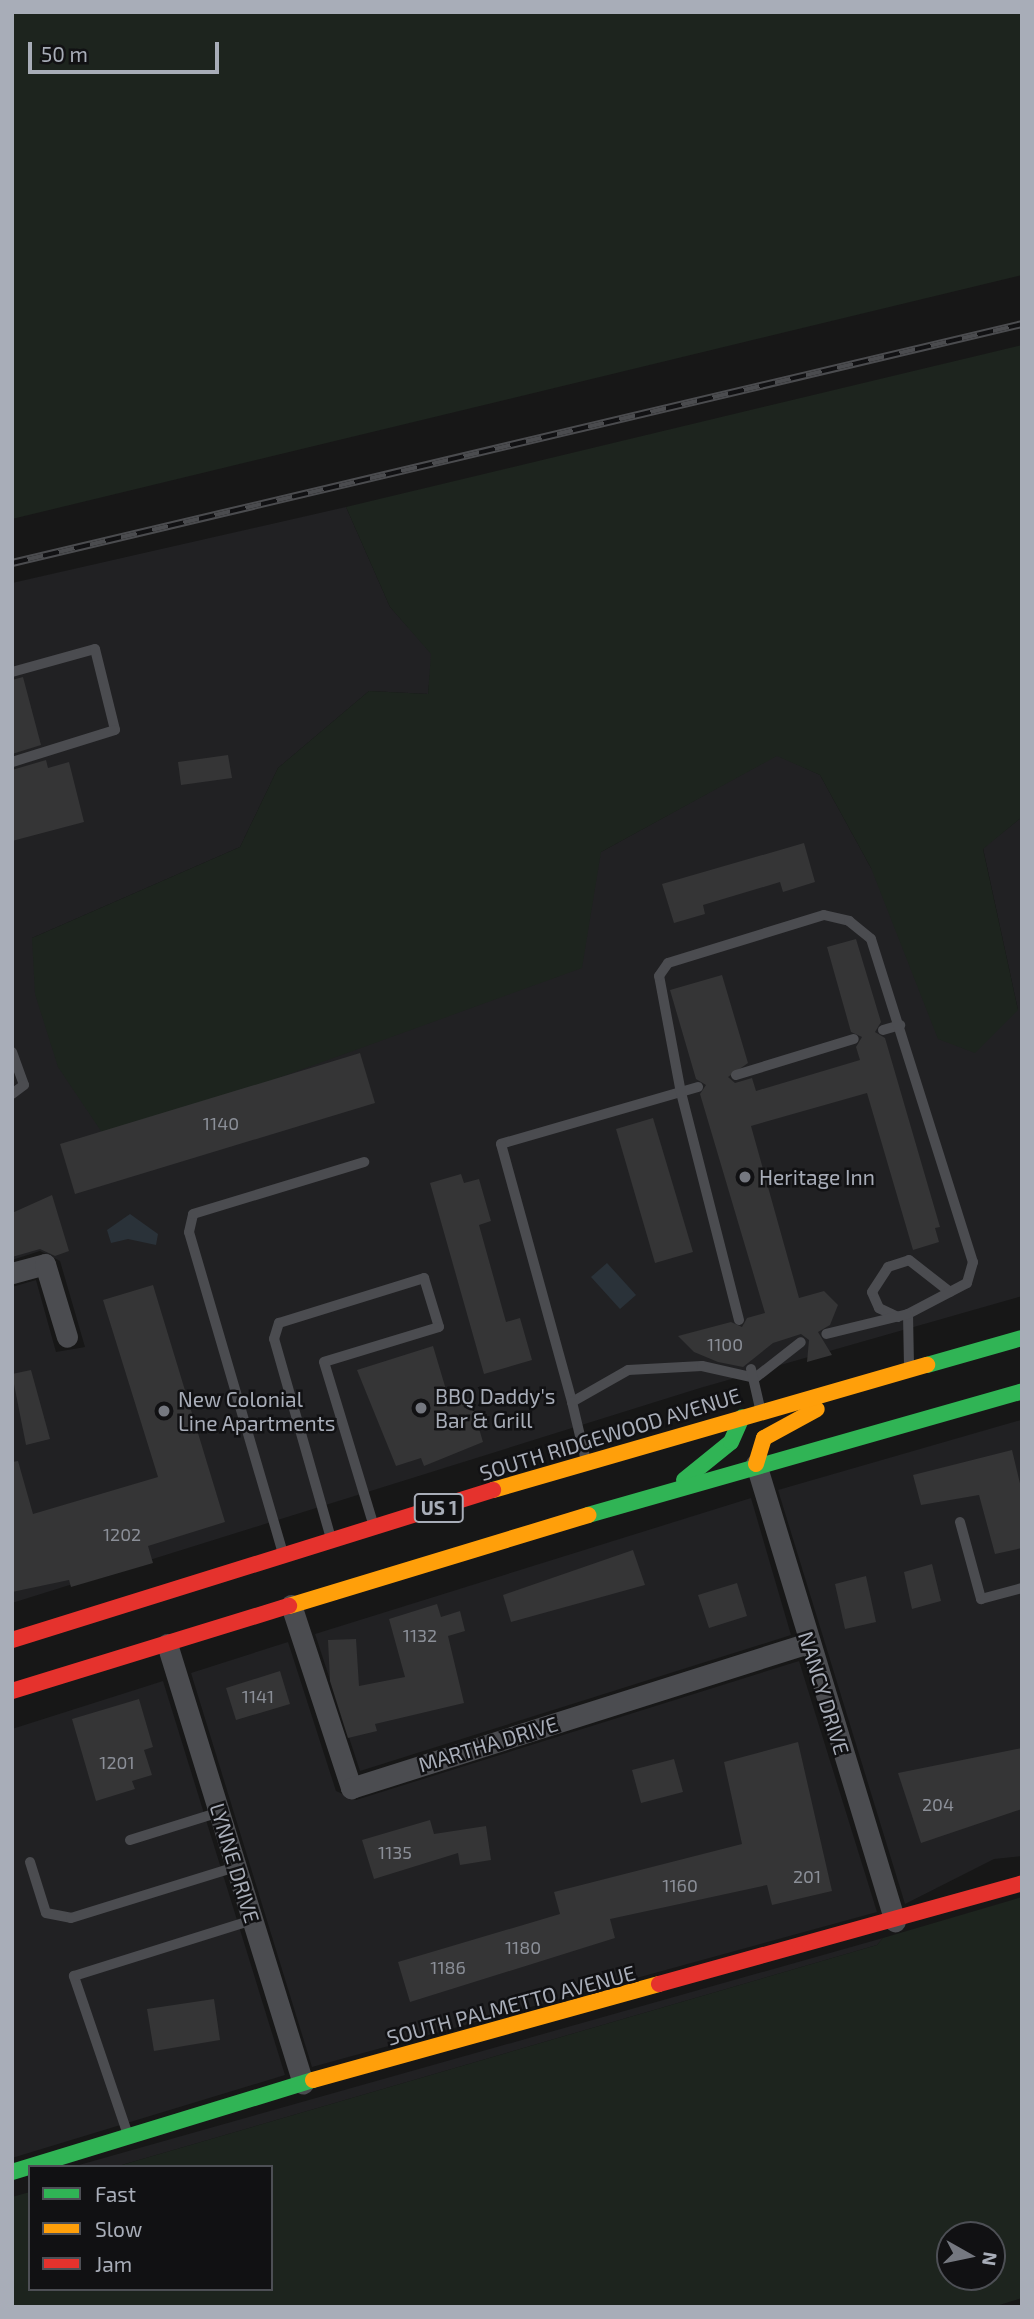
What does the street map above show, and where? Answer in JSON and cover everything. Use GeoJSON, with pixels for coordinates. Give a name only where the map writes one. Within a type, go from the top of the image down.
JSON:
{"type":"FeatureCollection","features":[{"type":"Feature","properties":{"kind":"main road","name":"SOUTH RIDGEWOOD AVENUE"},"geometry":{"type":"LineString","coordinates":[[12,1640],[375,1529],[586,1461],[1022,1338]]}},
{"type":"Feature","properties":{"kind":"main road"},"geometry":{"type":"LineString","coordinates":[[756,1464],[764,1438],[868,1381]]}},
{"type":"Feature","properties":{"kind":"main road","name":"US 1"},"geometry":{"type":"LineString","coordinates":[[12,1691],[756,1464],[1022,1391]]}},
{"type":"Feature","properties":{"kind":"main road"},"geometry":{"type":"LineString","coordinates":[[672,1490],[731,1442],[742,1417]]}},
{"type":"Feature","properties":{"kind":"main road","name":"SOUTH PALMETTO AVENUE"},"geometry":{"type":"LineString","coordinates":[[33,2165],[128,2134],[303,2084],[895,1921],[1022,1883]]}},
{"type":"Feature","properties":{"kind":"street"},"geometry":{"type":"LineString","coordinates":[[12,1273],[46,1264],[67,1337]]}},
{"type":"Feature","properties":{"kind":"street","name":"NANCY DRIVE"},"geometry":{"type":"LineString","coordinates":[[756,1464],[808,1643],[895,1921]]}},
{"type":"Feature","properties":{"kind":"street","name":"MARTHA DRIVE"},"geometry":{"type":"LineString","coordinates":[[291,1605],[351,1788],[808,1643]]}},
{"type":"Feature","properties":{"kind":"street","name":"LYNNE DRIVE"},"geometry":{"type":"LineString","coordinates":[[167,1644],[303,2084]]}},
{"type":"Feature","properties":{"kind":"lane"},"geometry":{"type":"LineString","coordinates":[[12,672],[94,649],[116,730],[12,762]]}},
{"type":"Feature","properties":{"kind":"lane"},"geometry":{"type":"LineString","coordinates":[[739,1320],[681,1093],[659,976],[667,963],[824,915],[849,921],[871,939],[973,1262],[967,1283],[903,1316],[826,1334]]}},
{"type":"Feature","properties":{"kind":"lane"},"geometry":{"type":"LineString","coordinates":[[883,1030],[900,1025]]}},
{"type":"Feature","properties":{"kind":"lane"},"geometry":{"type":"LineString","coordinates":[[736,1075],[854,1039]]}},
{"type":"Feature","properties":{"kind":"lane"},"geometry":{"type":"LineString","coordinates":[[12,1052],[24,1084],[12,1094]]}},
{"type":"Feature","properties":{"kind":"lane"},"geometry":{"type":"LineString","coordinates":[[586,1461],[501,1144],[698,1087]]}},
{"type":"Feature","properties":{"kind":"lane"},"geometry":{"type":"LineString","coordinates":[[284,1557],[189,1232],[192,1214],[363,1162]]}},
{"type":"Feature","properties":{"kind":"lane"},"geometry":{"type":"LineString","coordinates":[[903,1316],[879,1308],[872,1292],[888,1267],[909,1260],[950,1292]]}},
{"type":"Feature","properties":{"kind":"lane"},"geometry":{"type":"LineString","coordinates":[[332,1542],[274,1339],[279,1323],[424,1278],[439,1327],[324,1363],[375,1529]]}},
{"type":"Feature","properties":{"kind":"lane"},"geometry":{"type":"LineString","coordinates":[[903,1316],[909,1369]]}},
{"type":"Feature","properties":{"kind":"lane"},"geometry":{"type":"LineString","coordinates":[[572,1402],[628,1370],[702,1366],[753,1373],[801,1342]]}},
{"type":"Feature","properties":{"kind":"lane"},"geometry":{"type":"LineString","coordinates":[[753,1373],[761,1411]]}},
{"type":"Feature","properties":{"kind":"lane"},"geometry":{"type":"LineString","coordinates":[[960,1522],[981,1599],[1022,1588]]}},
{"type":"Feature","properties":{"kind":"lane"},"geometry":{"type":"LineString","coordinates":[[130,1840],[220,1812]]}},
{"type":"Feature","properties":{"kind":"lane"},"geometry":{"type":"LineString","coordinates":[[30,1862],[46,1913],[71,1918],[236,1867]]}},
{"type":"Feature","properties":{"kind":"lane"},"geometry":{"type":"LineString","coordinates":[[128,2134],[74,1976],[253,1920]]}},
{"type":"Feature","properties":{"kind":"shaded area"},"geometry":{"type":"Polygon","coordinates":[[[12,12],[1022,12],[1022,275],[12,519],[12,12]]]}},
{"type":"Feature","properties":{"kind":"shaded area"},"geometry":{"type":"Polygon","coordinates":[[[1022,345],[1022,817],[983,849],[1018,1010],[975,1053],[938,1039],[871,868],[820,775],[777,756],[601,852],[582,968],[107,1140],[58,1067],[35,994],[32,938],[240,847],[278,768],[369,691],[428,694],[431,654],[390,607],[346,507],[1022,345]]]}},
{"type":"Feature","properties":{"kind":"shaded area"},"geometry":{"type":"Polygon","coordinates":[[[346,507],[390,607],[432,654],[428,694],[369,691],[278,768],[240,847],[32,938],[601,852],[777,755],[820,775],[871,868],[1018,1010],[983,848],[1022,817],[1022,1296],[700,1388],[12,1603],[12,1287],[36,1280],[56,1352],[85,1347],[60,1261],[40,1251],[12,1260],[12,583],[346,507]]]}},
{"type":"Feature","properties":{"kind":"shaded area"},"geometry":{"type":"Polygon","coordinates":[[[130,1214],[158,1234],[156,1245],[128,1239],[111,1243],[107,1230],[130,1214]]]}},
{"type":"Feature","properties":{"kind":"shaded area"},"geometry":{"type":"Polygon","coordinates":[[[607,1263],[636,1295],[620,1309],[591,1277],[607,1263]]]}},
{"type":"Feature","properties":{"kind":"shaded area"},"geometry":{"type":"Polygon","coordinates":[[[1021,1420],[1022,1856],[994,1859],[905,1904],[778,1490],[1021,1420]]]}},
{"type":"Feature","properties":{"kind":"shaded area"},"geometry":{"type":"Polygon","coordinates":[[[751,1498],[791,1635],[360,1771],[315,1634],[751,1498]]]}},
{"type":"Feature","properties":{"kind":"shaded area"},"geometry":{"type":"Polygon","coordinates":[[[288,1642],[336,1791],[356,1800],[799,1661],[877,1912],[312,2067],[191,1673],[288,1642]]]}},
{"type":"Feature","properties":{"kind":"shaded area"},"geometry":{"type":"Polygon","coordinates":[[[163,1681],[285,2075],[12,2158],[12,1729],[163,1681]]]}},
{"type":"Feature","properties":{"kind":"shaded area"},"geometry":{"type":"Polygon","coordinates":[[[1022,1897],[1022,2298],[993,2307],[12,2307],[12,2197],[28,2193],[28,2291],[273,2291],[273,2165],[122,2165],[877,1945],[883,1938],[1022,1897]]]}},
{"type":"Feature","properties":{"kind":"shaded area"},"geometry":{"type":"Polygon","coordinates":[[[883,1938],[877,1945],[122,2165],[79,2165],[883,1938]]]}},
{"type":"Feature","properties":{"kind":"building"},"geometry":{"type":"Polygon","coordinates":[[[23,677],[41,745],[12,754],[12,680],[23,677]]]}},
{"type":"Feature","properties":{"kind":"building"},"geometry":{"type":"Polygon","coordinates":[[[228,755],[232,778],[181,785],[178,762],[228,755]]]}},
{"type":"Feature","properties":{"kind":"building"},"geometry":{"type":"Polygon","coordinates":[[[46,760],[48,768],[69,762],[84,822],[12,841],[12,770],[46,760]]]}},
{"type":"Feature","properties":{"kind":"building"},"geometry":{"type":"Polygon","coordinates":[[[804,843],[815,882],[783,892],[780,882],[703,905],[705,914],[674,923],[662,884],[804,843]]]}},
{"type":"Feature","properties":{"kind":"building","name":"Heritage Inn"},"geometry":{"type":"Polygon","coordinates":[[[856,939],[881,1022],[875,1032],[885,1038],[940,1227],[935,1228],[939,1242],[913,1250],[867,1093],[751,1126],[799,1298],[824,1291],[838,1305],[830,1325],[818,1332],[832,1355],[807,1362],[809,1340],[801,1334],[773,1343],[743,1367],[718,1362],[694,1352],[678,1336],[731,1322],[742,1327],[747,1318],[765,1313],[700,1094],[706,1085],[696,1079],[670,990],[722,975],[748,1063],[728,1077],[735,1083],[752,1078],[756,1091],[860,1060],[856,1047],[862,1037],[851,1032],[827,947],[856,939]]]}},
{"type":"Feature","properties":{"kind":"building"},"geometry":{"type":"Polygon","coordinates":[[[360,1053],[375,1103],[75,1194],[60,1144],[360,1053]]]}},
{"type":"Feature","properties":{"kind":"building"},"geometry":{"type":"Polygon","coordinates":[[[653,1118],[693,1252],[655,1263],[616,1129],[653,1118]]]}},
{"type":"Feature","properties":{"kind":"building"},"geometry":{"type":"Polygon","coordinates":[[[461,1174],[464,1183],[479,1179],[491,1221],[479,1225],[506,1322],[520,1318],[532,1360],[484,1374],[430,1183],[461,1174]]]}},
{"type":"Feature","properties":{"kind":"building"},"geometry":{"type":"Polygon","coordinates":[[[52,1195],[69,1251],[55,1256],[40,1249],[12,1257],[12,1213],[52,1195]]]}},
{"type":"Feature","properties":{"kind":"building"},"geometry":{"type":"Polygon","coordinates":[[[153,1285],[225,1522],[148,1546],[153,1563],[71,1587],[69,1580],[12,1592],[12,1462],[18,1461],[33,1514],[158,1477],[103,1300],[153,1285]]]}},
{"type":"Feature","properties":{"kind":"building","name":"BBQ Daddy's Bar & Grill"},"geometry":{"type":"Polygon","coordinates":[[[433,1346],[450,1403],[470,1398],[483,1442],[424,1466],[421,1458],[396,1466],[357,1370],[433,1346]]]}},
{"type":"Feature","properties":{"kind":"building"},"geometry":{"type":"Polygon","coordinates":[[[31,1370],[50,1439],[26,1445],[12,1374],[31,1370]]]}},
{"type":"Feature","properties":{"kind":"building"},"geometry":{"type":"Polygon","coordinates":[[[1012,1450],[1022,1492],[1022,1548],[995,1554],[979,1495],[921,1505],[913,1475],[1012,1450]]]}},
{"type":"Feature","properties":{"kind":"building"},"geometry":{"type":"Polygon","coordinates":[[[633,1550],[645,1585],[511,1622],[503,1595],[633,1550]]]}},
{"type":"Feature","properties":{"kind":"building"},"geometry":{"type":"Polygon","coordinates":[[[932,1564],[941,1601],[912,1609],[904,1572],[932,1564]]]}},
{"type":"Feature","properties":{"kind":"building"},"geometry":{"type":"Polygon","coordinates":[[[866,1576],[876,1622],[845,1629],[835,1584],[866,1576]]]}},
{"type":"Feature","properties":{"kind":"building"},"geometry":{"type":"Polygon","coordinates":[[[737,1583],[747,1616],[709,1628],[698,1595],[737,1583]]]}},
{"type":"Feature","properties":{"kind":"building"},"geometry":{"type":"Polygon","coordinates":[[[437,1604],[441,1617],[460,1611],[465,1631],[448,1636],[464,1703],[375,1724],[377,1731],[348,1738],[330,1681],[328,1640],[356,1639],[359,1686],[405,1677],[389,1619],[437,1604]]]}},
{"type":"Feature","properties":{"kind":"building"},"geometry":{"type":"Polygon","coordinates":[[[280,1671],[290,1704],[236,1720],[226,1688],[280,1671]]]}},
{"type":"Feature","properties":{"kind":"building"},"geometry":{"type":"Polygon","coordinates":[[[139,1699],[153,1747],[144,1750],[152,1775],[132,1781],[135,1789],[96,1801],[72,1719],[139,1699]]]}},
{"type":"Feature","properties":{"kind":"building"},"geometry":{"type":"Polygon","coordinates":[[[798,1742],[832,1891],[772,1905],[767,1885],[610,1919],[615,1938],[410,2002],[398,1962],[560,1914],[554,1892],[742,1844],[724,1762],[798,1742]]]}},
{"type":"Feature","properties":{"kind":"building"},"geometry":{"type":"Polygon","coordinates":[[[1022,1748],[1022,1809],[921,1843],[898,1773],[1022,1748]]]}},
{"type":"Feature","properties":{"kind":"building"},"geometry":{"type":"Polygon","coordinates":[[[674,1759],[683,1792],[641,1803],[632,1770],[674,1759]]]}},
{"type":"Feature","properties":{"kind":"building"},"geometry":{"type":"Polygon","coordinates":[[[430,1820],[434,1834],[486,1826],[491,1860],[460,1865],[458,1853],[374,1879],[362,1840],[430,1820]]]}},
{"type":"Feature","properties":{"kind":"building"},"geometry":{"type":"Polygon","coordinates":[[[214,1999],[220,2040],[154,2051],[147,2009],[214,1999]]]}},
{"type":"Feature","properties":{"kind":"railway"},"geometry":{"type":"LineString","coordinates":[[12,563],[1022,324]]}},
{"type":"Feature","properties":{"kind":"traffic: fast"},"geometry":{"type":"LineString","coordinates":[[927,1365],[1022,1338]]}},
{"type":"Feature","properties":{"kind":"traffic: fast"},"geometry":{"type":"LineString","coordinates":[[588,1515],[1022,1391]]}},
{"type":"Feature","properties":{"kind":"traffic: fast"},"geometry":{"type":"LineString","coordinates":[[684,1480],[731,1442],[742,1417]]}},
{"type":"Feature","properties":{"kind":"traffic: fast"},"geometry":{"type":"LineString","coordinates":[[35,2165],[313,2080]]}},
{"type":"Feature","properties":{"kind":"traffic: fast"},"geometry":{"type":"LineString","coordinates":[[12,2172],[28,2167]]}},
{"type":"Feature","properties":{"kind":"traffic: slow"},"geometry":{"type":"LineString","coordinates":[[493,1490],[927,1365]]}},
{"type":"Feature","properties":{"kind":"traffic: slow"},"geometry":{"type":"LineString","coordinates":[[756,1464],[764,1438],[817,1409]]}},
{"type":"Feature","properties":{"kind":"traffic: slow"},"geometry":{"type":"LineString","coordinates":[[289,1606],[588,1515]]}},
{"type":"Feature","properties":{"kind":"traffic: slow"},"geometry":{"type":"LineString","coordinates":[[313,2080],[659,1984]]}},
{"type":"Feature","properties":{"kind":"traffic: jam"},"geometry":{"type":"LineString","coordinates":[[12,1640],[493,1490]]}},
{"type":"Feature","properties":{"kind":"traffic: jam"},"geometry":{"type":"LineString","coordinates":[[12,1691],[289,1606]]}},
{"type":"Feature","properties":{"kind":"traffic: jam"},"geometry":{"type":"LineString","coordinates":[[659,1984],[1022,1883]]}},
{"type":"Feature","properties":{"kind":"place","name":"Heritage Inn"},"geometry":{"type":"Point","coordinates":[745,1177]}},
{"type":"Feature","properties":{"kind":"place","name":"BBQ Daddy's Bar & Grill"},"geometry":{"type":"Point","coordinates":[421,1408]}},
{"type":"Feature","properties":{"kind":"place","name":"New Colonial Line Apartments"},"geometry":{"type":"Point","coordinates":[164,1411]}}]}
